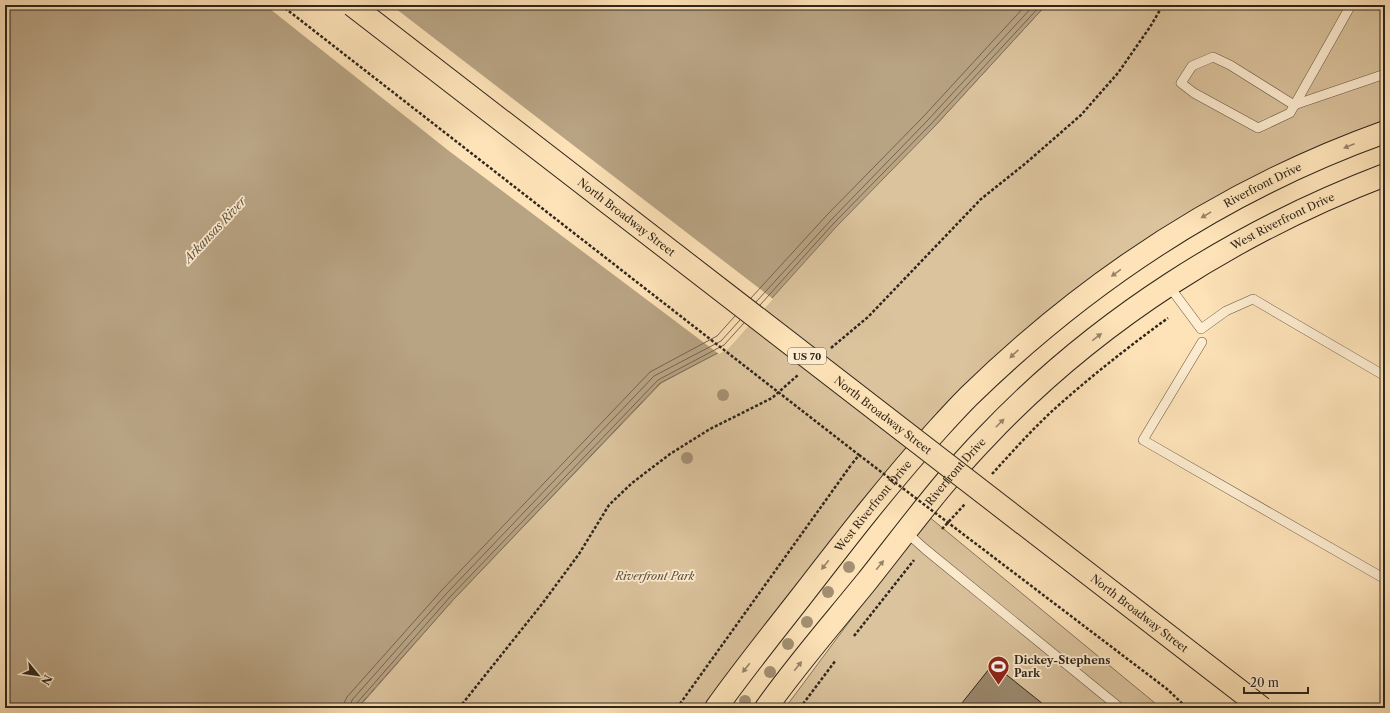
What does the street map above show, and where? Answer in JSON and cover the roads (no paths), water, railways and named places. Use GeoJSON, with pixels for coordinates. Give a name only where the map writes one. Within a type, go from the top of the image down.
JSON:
{"type":"FeatureCollection","features":[{"type":"Feature","properties":{"kind":"main road","name":"North Broadway Street"},"geometry":{"type":"LineString","coordinates":[[352,5],[1262,708]]}},
{"type":"Feature","properties":{"kind":"main road","name":"Riverfront Drive"},"geometry":{"type":"LineString","coordinates":[[1148,251],[1218,208],[1276,178],[1385,132]]}},
{"type":"Feature","properties":{"kind":"main road","name":"West Riverfront Drive"},"geometry":{"type":"LineString","coordinates":[[1177,281],[1249,237],[1296,214],[1385,175]]}},
{"type":"Feature","properties":{"kind":"main road","name":"West Riverfront Drive"},"geometry":{"type":"LineString","coordinates":[[716,708],[852,531],[908,462],[968,398],[1038,333],[1079,300],[1148,251]]}},
{"type":"Feature","properties":{"kind":"main road","name":"Riverfront Drive"},"geometry":{"type":"LineString","coordinates":[[766,708],[940,488],[988,435],[1025,398],[1096,338],[1136,308],[1177,281]]}},
{"type":"Feature","properties":{"kind":"lane"},"geometry":{"type":"LineString","coordinates":[[1294,105],[1230,64],[1213,57],[1192,66],[1181,83],[1194,93],[1258,128],[1290,112],[1294,105],[1351,5]]}},
{"type":"Feature","properties":{"kind":"lane"},"geometry":{"type":"LineString","coordinates":[[1294,105],[1385,74]]}},
{"type":"Feature","properties":{"kind":"lane"},"geometry":{"type":"LineString","coordinates":[[1177,281],[1201,329],[1226,311],[1253,299],[1385,376]]}},
{"type":"Feature","properties":{"kind":"lane"},"geometry":{"type":"LineString","coordinates":[[1202,342],[1143,440],[1385,579]]}},
{"type":"Feature","properties":{"kind":"lane"},"geometry":{"type":"LineString","coordinates":[[906,532],[1120,708]]}},
{"type":"Feature","properties":{"kind":"water","name":"Arkansas River"},"geometry":{"type":"Polygon","coordinates":[[[5,5],[1046,5],[934,127],[837,226],[727,348],[660,383],[453,600],[357,708],[5,708],[5,5]]]}},
{"type":"Feature","properties":{"kind":"place","name":"Dickey-Stephens Park"},"geometry":{"type":"Point","coordinates":[998,686]}},
{"type":"Feature","properties":{"kind":"park label","name":"Riverfront Park"},"geometry":{"type":"Point","coordinates":[655,576]}}]}
